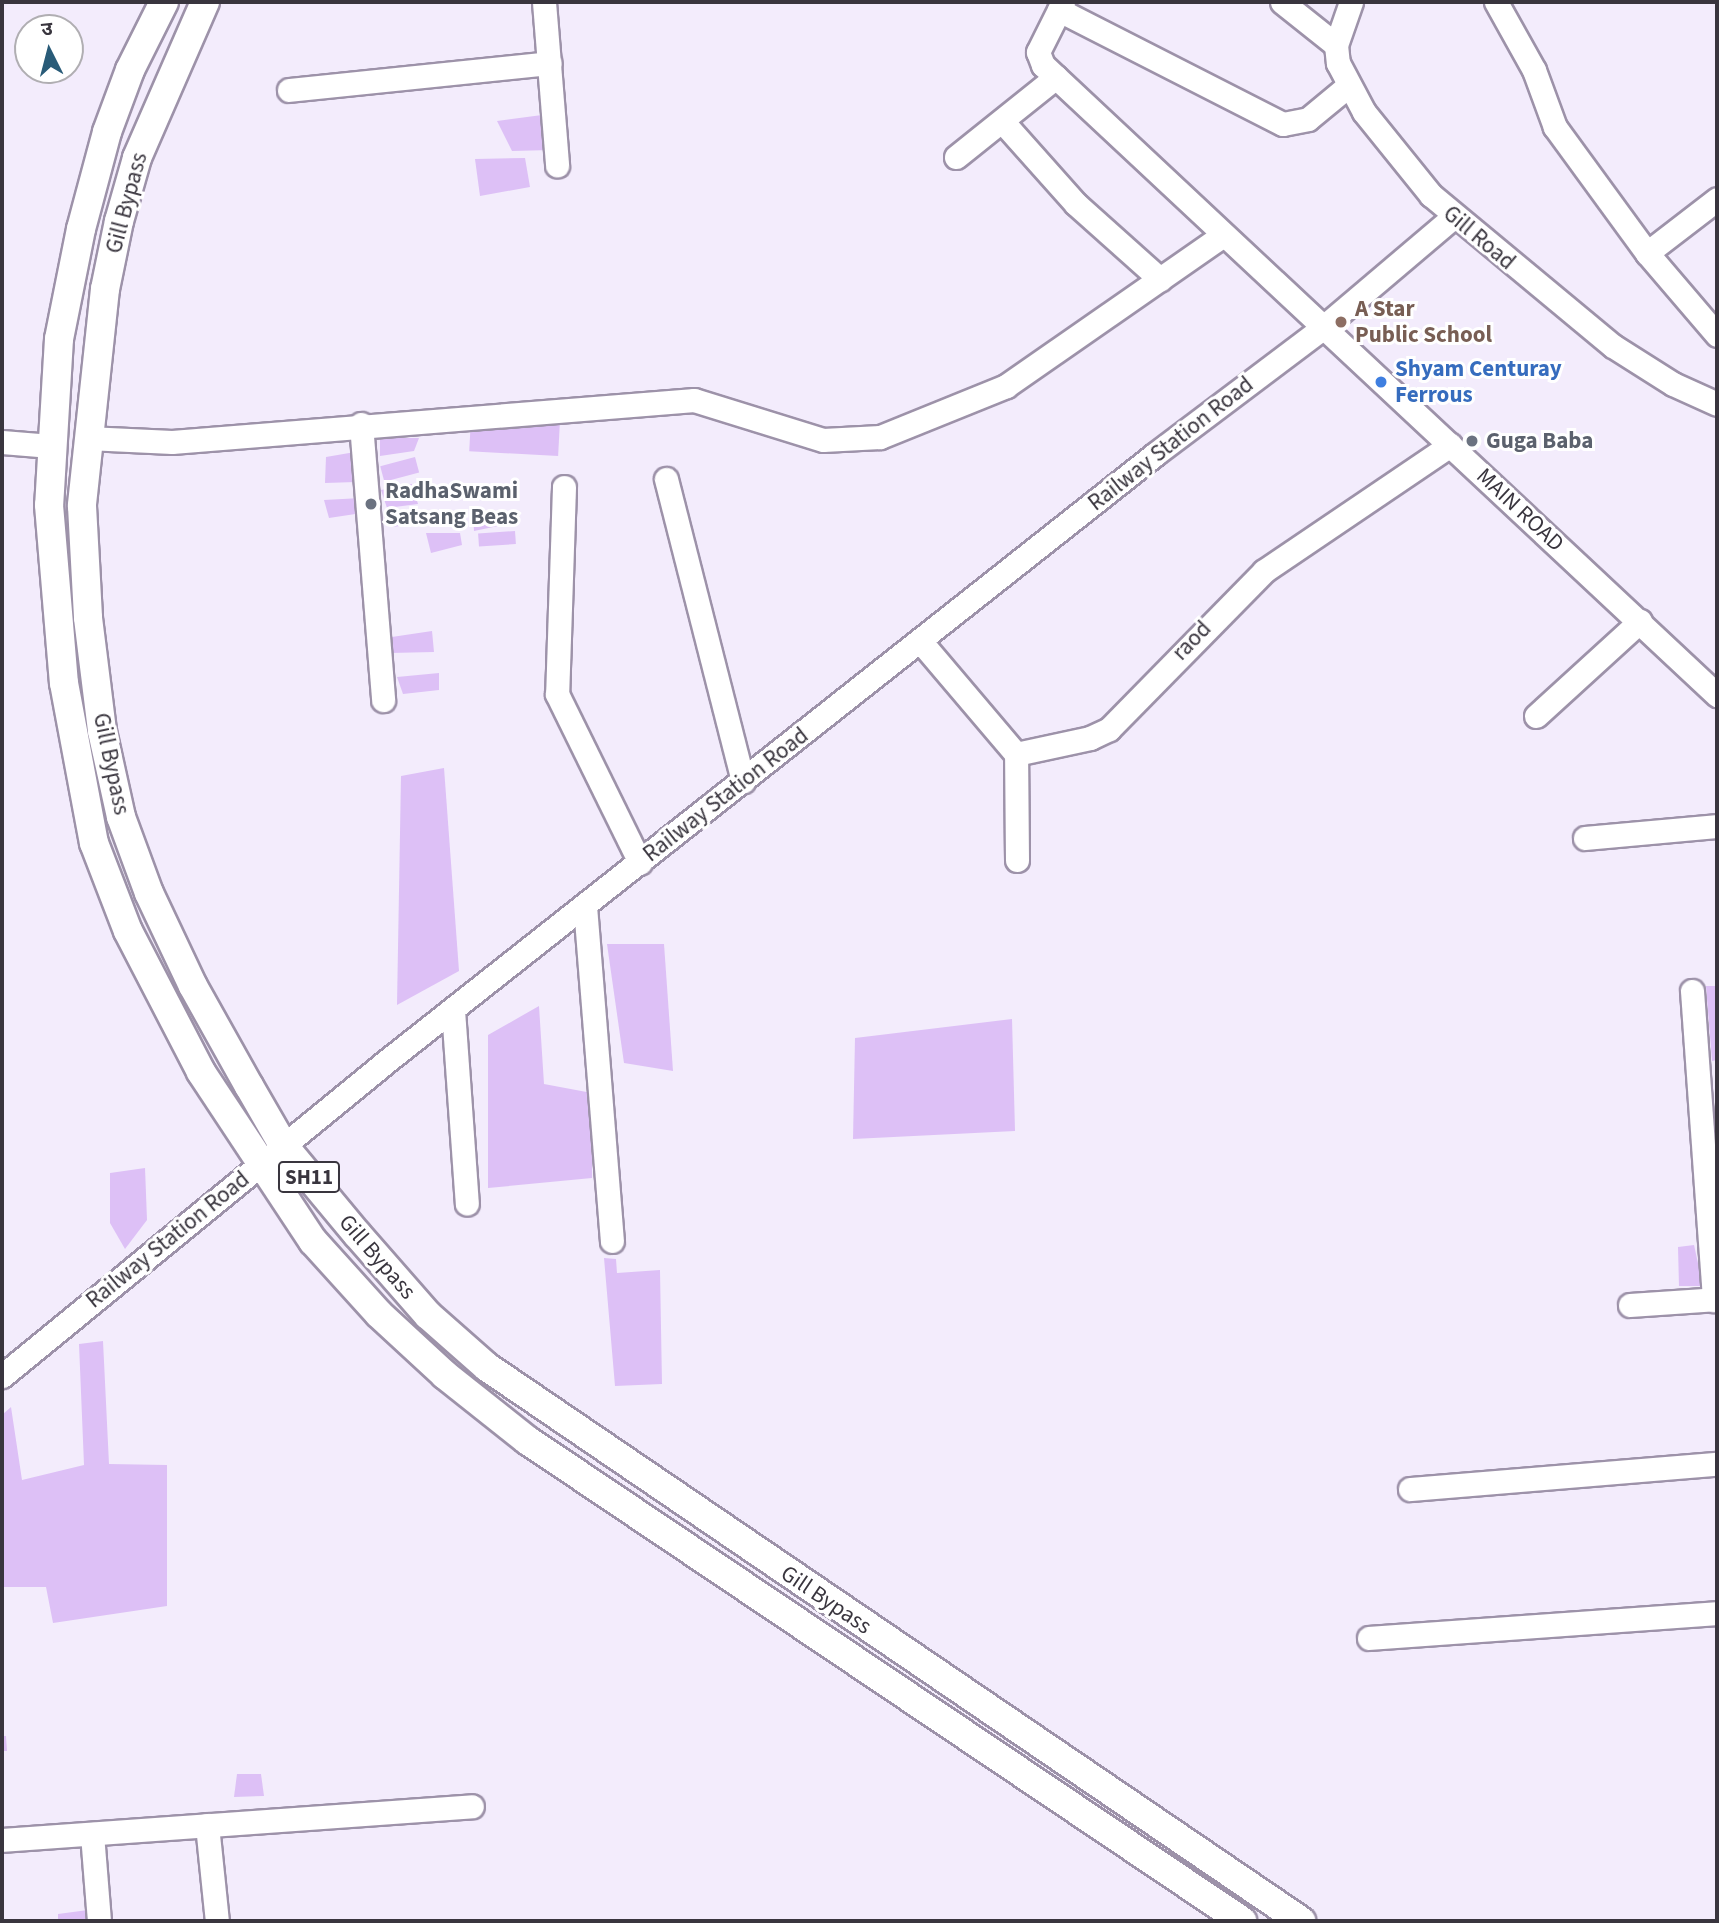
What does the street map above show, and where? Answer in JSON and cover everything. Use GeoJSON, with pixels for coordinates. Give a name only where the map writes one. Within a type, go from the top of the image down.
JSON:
{"type":"FeatureCollection","features":[{"type":"Feature","properties":{"kind":"main road","name":"Gill Bypass"},"geometry":{"type":"LineString","coordinates":[[164,2],[130,70],[107,132],[81,229],[60,338],[49,505],[61,656],[75,763],[94,844],[128,931],[201,1072],[259,1165],[313,1241],[379,1314],[445,1375],[527,1440],[1242,1921]]}},
{"type":"Feature","properties":{"kind":"main road","name":"Gill Bypass"},"geometry":{"type":"LineString","coordinates":[[205,2],[138,158],[119,221],[105,289],[87,438],[82,506],[88,618],[102,732],[121,817],[149,893],[193,986],[283,1145],[428,1315],[487,1367],[1301,1921]]}},
{"type":"Feature","properties":{"kind":"street"},"geometry":{"type":"LineString","coordinates":[[544,2],[557,164]]}},
{"type":"Feature","properties":{"kind":"street"},"geometry":{"type":"LineString","coordinates":[[1282,2],[1336,45],[1351,2]]}},
{"type":"Feature","properties":{"kind":"street"},"geometry":{"type":"LineString","coordinates":[[1496,2],[1534,70],[1555,127],[1647,253],[1717,335]]}},
{"type":"Feature","properties":{"kind":"street"},"geometry":{"type":"LineString","coordinates":[[1061,6],[1283,124],[1300,123],[1348,86]]}},
{"type":"Feature","properties":{"kind":"street","name":"MAIN ROAD"},"geometry":{"type":"LineString","coordinates":[[1061,6],[1038,52],[1039,58],[1056,77],[1321,329],[1450,445],[1717,695]]}},
{"type":"Feature","properties":{"kind":"street","name":"Gill Road"},"geometry":{"type":"LineString","coordinates":[[1336,45],[1348,86],[1408,170],[1453,217],[1613,346],[1673,384],[1717,404]]}},
{"type":"Feature","properties":{"kind":"street"},"geometry":{"type":"LineString","coordinates":[[289,90],[550,63]]}},
{"type":"Feature","properties":{"kind":"street"},"geometry":{"type":"LineString","coordinates":[[956,157],[1056,77]]}},
{"type":"Feature","properties":{"kind":"street"},"geometry":{"type":"LineString","coordinates":[[1002,121],[1076,204],[1160,279]]}},
{"type":"Feature","properties":{"kind":"street"},"geometry":{"type":"LineString","coordinates":[[1647,253],[1717,199]]}},
{"type":"Feature","properties":{"kind":"street","name":"Railway Station Road"},"geometry":{"type":"LineString","coordinates":[[2,1376],[283,1145],[453,1010],[1321,329],[1453,217]]}},
{"type":"Feature","properties":{"kind":"street"},"geometry":{"type":"LineString","coordinates":[[87,438],[172,442],[361,424],[694,400],[824,440],[880,437],[1006,386],[1223,235]]}},
{"type":"Feature","properties":{"kind":"street"},"geometry":{"type":"LineString","coordinates":[[361,424],[383,700]]}},
{"type":"Feature","properties":{"kind":"street"},"geometry":{"type":"LineString","coordinates":[[2,442],[51,446]]}},
{"type":"Feature","properties":{"kind":"street","name":"raod"},"geometry":{"type":"LineString","coordinates":[[1016,754],[1090,738],[1109,729],[1264,571],[1450,445]]}},
{"type":"Feature","properties":{"kind":"street"},"geometry":{"type":"LineString","coordinates":[[666,480],[743,781]]}},
{"type":"Feature","properties":{"kind":"street"},"geometry":{"type":"LineString","coordinates":[[564,487],[557,694],[640,863]]}},
{"type":"Feature","properties":{"kind":"street"},"geometry":{"type":"LineString","coordinates":[[1536,716],[1640,621]]}},
{"type":"Feature","properties":{"kind":"street"},"geometry":{"type":"LineString","coordinates":[[921,642],[1016,754],[1017,860]]}},
{"type":"Feature","properties":{"kind":"street"},"geometry":{"type":"LineString","coordinates":[[1585,838],[1717,826]]}},
{"type":"Feature","properties":{"kind":"street"},"geometry":{"type":"LineString","coordinates":[[585,906],[612,1241]]}},
{"type":"Feature","properties":{"kind":"street"},"geometry":{"type":"LineString","coordinates":[[1630,1306],[1715,1299],[1692,991]]}},
{"type":"Feature","properties":{"kind":"street"},"geometry":{"type":"LineString","coordinates":[[453,1010],[467,1203]]}},
{"type":"Feature","properties":{"kind":"street"},"geometry":{"type":"LineString","coordinates":[[1410,1489],[1717,1464]]}},
{"type":"Feature","properties":{"kind":"street"},"geometry":{"type":"LineString","coordinates":[[1369,1638],[1717,1613]]}},
{"type":"Feature","properties":{"kind":"street"},"geometry":{"type":"LineString","coordinates":[[2,1840],[472,1806]]}},
{"type":"Feature","properties":{"kind":"street"},"geometry":{"type":"LineString","coordinates":[[207,1825],[217,1921]]}},
{"type":"Feature","properties":{"kind":"street"},"geometry":{"type":"LineString","coordinates":[[92,1834],[99,1921]]}},
{"type":"Feature","properties":{"kind":"building"},"geometry":{"type":"Polygon","coordinates":[[[542,115],[551,150],[512,151],[497,121],[542,115]]]}},
{"type":"Feature","properties":{"kind":"building"},"geometry":{"type":"Polygon","coordinates":[[[525,158],[530,187],[480,196],[475,159],[525,158]]]}},
{"type":"Feature","properties":{"kind":"building"},"geometry":{"type":"Polygon","coordinates":[[[471,415],[560,420],[558,456],[469,451],[471,415]]]}},
{"type":"Feature","properties":{"kind":"building"},"geometry":{"type":"Polygon","coordinates":[[[380,438],[419,438],[414,451],[380,456],[380,438]]]}},
{"type":"Feature","properties":{"kind":"building"},"geometry":{"type":"Polygon","coordinates":[[[355,452],[356,482],[325,483],[326,457],[355,452]]]}},
{"type":"Feature","properties":{"kind":"building"},"geometry":{"type":"Polygon","coordinates":[[[415,457],[419,472],[384,482],[380,466],[415,457]]]}},
{"type":"Feature","properties":{"kind":"building"},"geometry":{"type":"Polygon","coordinates":[[[412,484],[418,504],[387,508],[381,490],[412,484]]]}},
{"type":"Feature","properties":{"kind":"building"},"geometry":{"type":"Polygon","coordinates":[[[361,498],[362,513],[329,518],[324,500],[361,498]]]}},
{"type":"Feature","properties":{"kind":"building"},"geometry":{"type":"Polygon","coordinates":[[[418,510],[418,523],[393,527],[389,516],[418,510]]]}},
{"type":"Feature","properties":{"kind":"building"},"geometry":{"type":"Polygon","coordinates":[[[513,511],[513,523],[474,531],[473,514],[513,511]]]}},
{"type":"Feature","properties":{"kind":"building"},"geometry":{"type":"Polygon","coordinates":[[[515,531],[516,544],[479,547],[478,534],[515,531]]]}},
{"type":"Feature","properties":{"kind":"building"},"geometry":{"type":"Polygon","coordinates":[[[426,533],[460,533],[462,545],[431,553],[426,533]]]}},
{"type":"Feature","properties":{"kind":"building"},"geometry":{"type":"Polygon","coordinates":[[[432,631],[434,652],[390,653],[385,638],[432,631]]]}},
{"type":"Feature","properties":{"kind":"building"},"geometry":{"type":"Polygon","coordinates":[[[439,673],[439,690],[403,694],[397,677],[439,673]]]}},
{"type":"Feature","properties":{"kind":"building"},"geometry":{"type":"Polygon","coordinates":[[[444,768],[459,971],[397,1005],[401,776],[444,768]]]}},
{"type":"Feature","properties":{"kind":"building"},"geometry":{"type":"Polygon","coordinates":[[[607,944],[664,944],[673,1071],[624,1063],[607,944]]]}},
{"type":"Feature","properties":{"kind":"building"},"geometry":{"type":"Polygon","coordinates":[[[1706,986],[1717,986],[1717,1060],[1712,1061],[1706,986]]]}},
{"type":"Feature","properties":{"kind":"building"},"geometry":{"type":"Polygon","coordinates":[[[539,1006],[544,1084],[592,1093],[592,1178],[488,1188],[488,1035],[539,1006]]]}},
{"type":"Feature","properties":{"kind":"building"},"geometry":{"type":"Polygon","coordinates":[[[1012,1019],[1015,1131],[853,1139],[855,1038],[1012,1019]]]}},
{"type":"Feature","properties":{"kind":"building"},"geometry":{"type":"Polygon","coordinates":[[[145,1168],[147,1220],[125,1249],[110,1223],[110,1173],[145,1168]]]}},
{"type":"Feature","properties":{"kind":"building"},"geometry":{"type":"Polygon","coordinates":[[[1694,1245],[1703,1286],[1679,1286],[1678,1247],[1694,1245]]]}},
{"type":"Feature","properties":{"kind":"building"},"geometry":{"type":"Polygon","coordinates":[[[604,1258],[616,1259],[617,1273],[660,1270],[662,1384],[615,1386],[604,1258]]]}},
{"type":"Feature","properties":{"kind":"building"},"geometry":{"type":"Polygon","coordinates":[[[103,1341],[109,1464],[167,1465],[167,1606],[53,1623],[46,1587],[2,1587],[2,1415],[11,1407],[22,1480],[84,1465],[79,1344],[103,1341]]]}},
{"type":"Feature","properties":{"kind":"building"},"geometry":{"type":"Polygon","coordinates":[[[2,1736],[6,1736],[7,1751],[2,1751],[2,1736]]]}},
{"type":"Feature","properties":{"kind":"building"},"geometry":{"type":"Polygon","coordinates":[[[237,1774],[261,1774],[264,1796],[234,1797],[237,1774]]]}},
{"type":"Feature","properties":{"kind":"building"},"geometry":{"type":"Polygon","coordinates":[[[88,1910],[89,1921],[58,1921],[58,1914],[88,1910]]]}},
{"type":"Feature","properties":{"kind":"place","name":"A Star Public School"},"geometry":{"type":"Point","coordinates":[1341,322]}},
{"type":"Feature","properties":{"kind":"place","name":"Shyam Centuray Ferrous"},"geometry":{"type":"Point","coordinates":[1381,382]}},
{"type":"Feature","properties":{"kind":"place","name":"Guga Baba"},"geometry":{"type":"Point","coordinates":[1472,441]}},
{"type":"Feature","properties":{"kind":"place","name":"RadhaSwami Satsang Beas"},"geometry":{"type":"Point","coordinates":[371,504]}}]}
